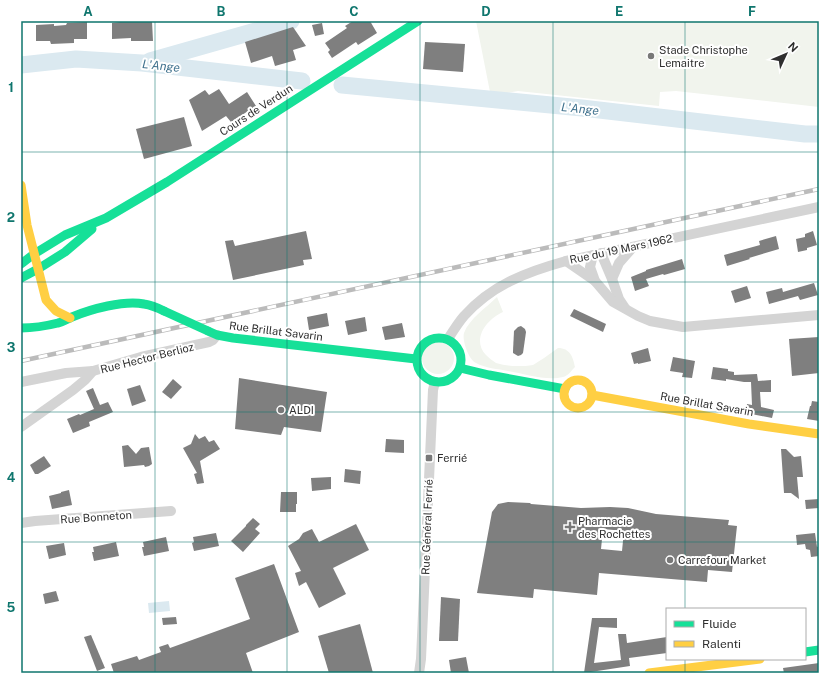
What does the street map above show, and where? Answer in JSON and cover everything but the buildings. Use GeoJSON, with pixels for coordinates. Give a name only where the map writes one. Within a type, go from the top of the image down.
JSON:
{"type":"FeatureCollection","features":[{"type":"Feature","properties":{"kind":"main road","name":"Cours de Verdun"},"geometry":{"type":"LineString","coordinates":[[21,264],[65,235],[106,218],[167,182],[418,21]]}},
{"type":"Feature","properties":{"kind":"main road"},"geometry":{"type":"LineString","coordinates":[[21,185],[26,210],[27,225],[46,300],[59,314],[70,318]]}},
{"type":"Feature","properties":{"kind":"main road","name":"Cours de Verdun"},"geometry":{"type":"LineString","coordinates":[[21,278],[65,252],[106,218]]}},
{"type":"Feature","properties":{"kind":"main road"},"geometry":{"type":"LineString","coordinates":[[21,238],[31,241],[55,241]]}},
{"type":"Feature","properties":{"kind":"main road","name":"Rue Brillat Savarin"},"geometry":{"type":"LineString","coordinates":[[21,328],[30,328],[61,322],[70,318],[127,302],[154,306],[213,333],[233,338],[416,359]]}},
{"type":"Feature","properties":{"kind":"main road"},"geometry":{"type":"LineString","coordinates":[[435,337],[448,339],[459,349],[461,356],[460,368],[450,380],[444,382],[435,382],[425,378],[417,366],[416,359],[420,347],[424,342],[435,337]]}},
{"type":"Feature","properties":{"kind":"main road"},"geometry":{"type":"LineString","coordinates":[[460,368],[565,389]]}},
{"type":"Feature","properties":{"kind":"main road"},"geometry":{"type":"LineString","coordinates":[[581,380],[588,384],[592,391],[592,395],[591,399],[585,406],[576,408],[566,401],[564,393],[567,386],[573,381],[581,380]]}},
{"type":"Feature","properties":{"kind":"main road","name":"Rue Brillat Savarin"},"geometry":{"type":"LineString","coordinates":[[592,395],[749,424],[819,434]]}},
{"type":"Feature","properties":{"kind":"main road"},"geometry":{"type":"LineString","coordinates":[[806,652],[819,650]]}},
{"type":"Feature","properties":{"kind":"main road"},"geometry":{"type":"LineString","coordinates":[[649,673],[752,660]]}},
{"type":"Feature","properties":{"kind":"street","name":"Rue du 19 Mars 1962"},"geometry":{"type":"LineString","coordinates":[[448,339],[463,317],[489,294],[523,274],[542,267],[819,207]]}},
{"type":"Feature","properties":{"kind":"street"},"geometry":{"type":"LineString","coordinates":[[612,279],[619,263],[633,247]]}},
{"type":"Feature","properties":{"kind":"street"},"geometry":{"type":"LineString","coordinates":[[597,254],[612,279],[619,299],[626,309]]}},
{"type":"Feature","properties":{"kind":"street"},"geometry":{"type":"LineString","coordinates":[[594,281],[590,267],[597,254]]}},
{"type":"Feature","properties":{"kind":"street"},"geometry":{"type":"LineString","coordinates":[[566,261],[594,281],[613,302],[650,321],[683,327],[819,315]]}},
{"type":"Feature","properties":{"kind":"street","name":"Rue Hector Berlioz"},"geometry":{"type":"LineString","coordinates":[[21,427],[73,390],[93,371],[141,357],[209,342],[213,340],[213,333]]}},
{"type":"Feature","properties":{"kind":"street"},"geometry":{"type":"LineString","coordinates":[[21,382],[66,373],[93,371]]}},
{"type":"Feature","properties":{"kind":"street","name":"Rue Général Ferrié"},"geometry":{"type":"LineString","coordinates":[[419,673],[421,659],[428,477],[433,390],[435,382]]}},
{"type":"Feature","properties":{"kind":"street","name":"Rue Bonneton"},"geometry":{"type":"LineString","coordinates":[[21,523],[171,511]]}},
{"type":"Feature","properties":{"kind":"shaded area","name":"Stade Christophe Lemaitre"},"geometry":{"type":"Polygon","coordinates":[[[476,21],[819,21],[819,107],[676,91],[660,92],[659,106],[518,91],[501,94],[490,92],[476,21]]]}},
{"type":"Feature","properties":{"kind":"shaded area"},"geometry":{"type":"Polygon","coordinates":[[[497,297],[503,312],[491,319],[483,330],[480,343],[486,355],[499,364],[527,366],[533,365],[558,348],[562,348],[568,351],[575,367],[566,376],[556,378],[536,377],[480,365],[470,358],[464,340],[466,328],[474,318],[497,297]]]}},
{"type":"Feature","properties":{"kind":"shaded area"},"geometry":{"type":"Polygon","coordinates":[[[435,342],[441,342],[451,349],[454,358],[453,364],[447,371],[441,374],[435,374],[425,367],[422,361],[422,355],[429,345],[435,342]]]}},
{"type":"Feature","properties":{"kind":"shaded area"},"geometry":{"type":"Polygon","coordinates":[[[169,601],[170,611],[149,613],[148,603],[169,601]]]}},
{"type":"Feature","properties":{"kind":"waterway"},"geometry":{"type":"LineString","coordinates":[[150,61],[291,21]]}},
{"type":"Feature","properties":{"kind":"waterway","name":"L'Ange"},"geometry":{"type":"LineString","coordinates":[[21,65],[76,59],[142,63],[302,81]]}},
{"type":"Feature","properties":{"kind":"waterway","name":"L'Ange"},"geometry":{"type":"LineString","coordinates":[[342,85],[582,108],[805,134],[819,134]]}},
{"type":"Feature","properties":{"kind":"railway"},"geometry":{"type":"LineString","coordinates":[[21,361],[819,189]]}},
{"type":"Feature","properties":{"kind":"traffic: fast"},"geometry":{"type":"LineString","coordinates":[[21,264],[65,235],[106,218],[167,182],[418,21]]}},
{"type":"Feature","properties":{"kind":"traffic: fast"},"geometry":{"type":"LineString","coordinates":[[21,278],[65,252],[92,229]]}},
{"type":"Feature","properties":{"kind":"traffic: fast"},"geometry":{"type":"LineString","coordinates":[[21,328],[40,327],[58,323],[88,311],[117,304],[144,304],[164,311]]}},
{"type":"Feature","properties":{"kind":"traffic: fast"},"geometry":{"type":"LineString","coordinates":[[164,311],[208,331]]}},
{"type":"Feature","properties":{"kind":"traffic: fast"},"geometry":{"type":"LineString","coordinates":[[208,331],[217,335],[233,338],[416,359]]}},
{"type":"Feature","properties":{"kind":"traffic: fast"},"geometry":{"type":"LineString","coordinates":[[435,338],[443,338],[448,339],[455,344],[460,351],[461,360],[460,369],[455,376],[448,381],[435,382],[427,379],[420,372],[417,364],[417,356],[420,348],[427,341],[435,338]]}},
{"type":"Feature","properties":{"kind":"traffic: fast"},"geometry":{"type":"LineString","coordinates":[[460,368],[565,389]]}},
{"type":"Feature","properties":{"kind":"traffic: fast"},"geometry":{"type":"LineString","coordinates":[[806,652],[819,650]]}},
{"type":"Feature","properties":{"kind":"traffic: slow"},"geometry":{"type":"LineString","coordinates":[[21,185],[27,225],[46,300],[56,311],[70,318]]}},
{"type":"Feature","properties":{"kind":"traffic: slow"},"geometry":{"type":"LineString","coordinates":[[578,380],[588,384],[592,394],[588,404],[578,408],[568,404],[564,394],[568,384],[578,380]]}},
{"type":"Feature","properties":{"kind":"traffic: slow"},"geometry":{"type":"LineString","coordinates":[[592,395],[749,424],[819,434]]}},
{"type":"Feature","properties":{"kind":"traffic: slow"},"geometry":{"type":"LineString","coordinates":[[649,673],[752,660]]}},
{"type":"Feature","properties":{"kind":"place","name":"Stade Christophe Lemaitre"},"geometry":{"type":"Point","coordinates":[651,56]}},
{"type":"Feature","properties":{"kind":"place","name":"ALDI"},"geometry":{"type":"Point","coordinates":[281,410]}},
{"type":"Feature","properties":{"kind":"place","name":"Ferrié"},"geometry":{"type":"Point","coordinates":[429,458]}},
{"type":"Feature","properties":{"kind":"place","name":"Pharmacie des Rochettes"},"geometry":{"type":"Point","coordinates":[570,527]}},
{"type":"Feature","properties":{"kind":"place","name":"Carrefour Market"},"geometry":{"type":"Point","coordinates":[670,560]}}]}
